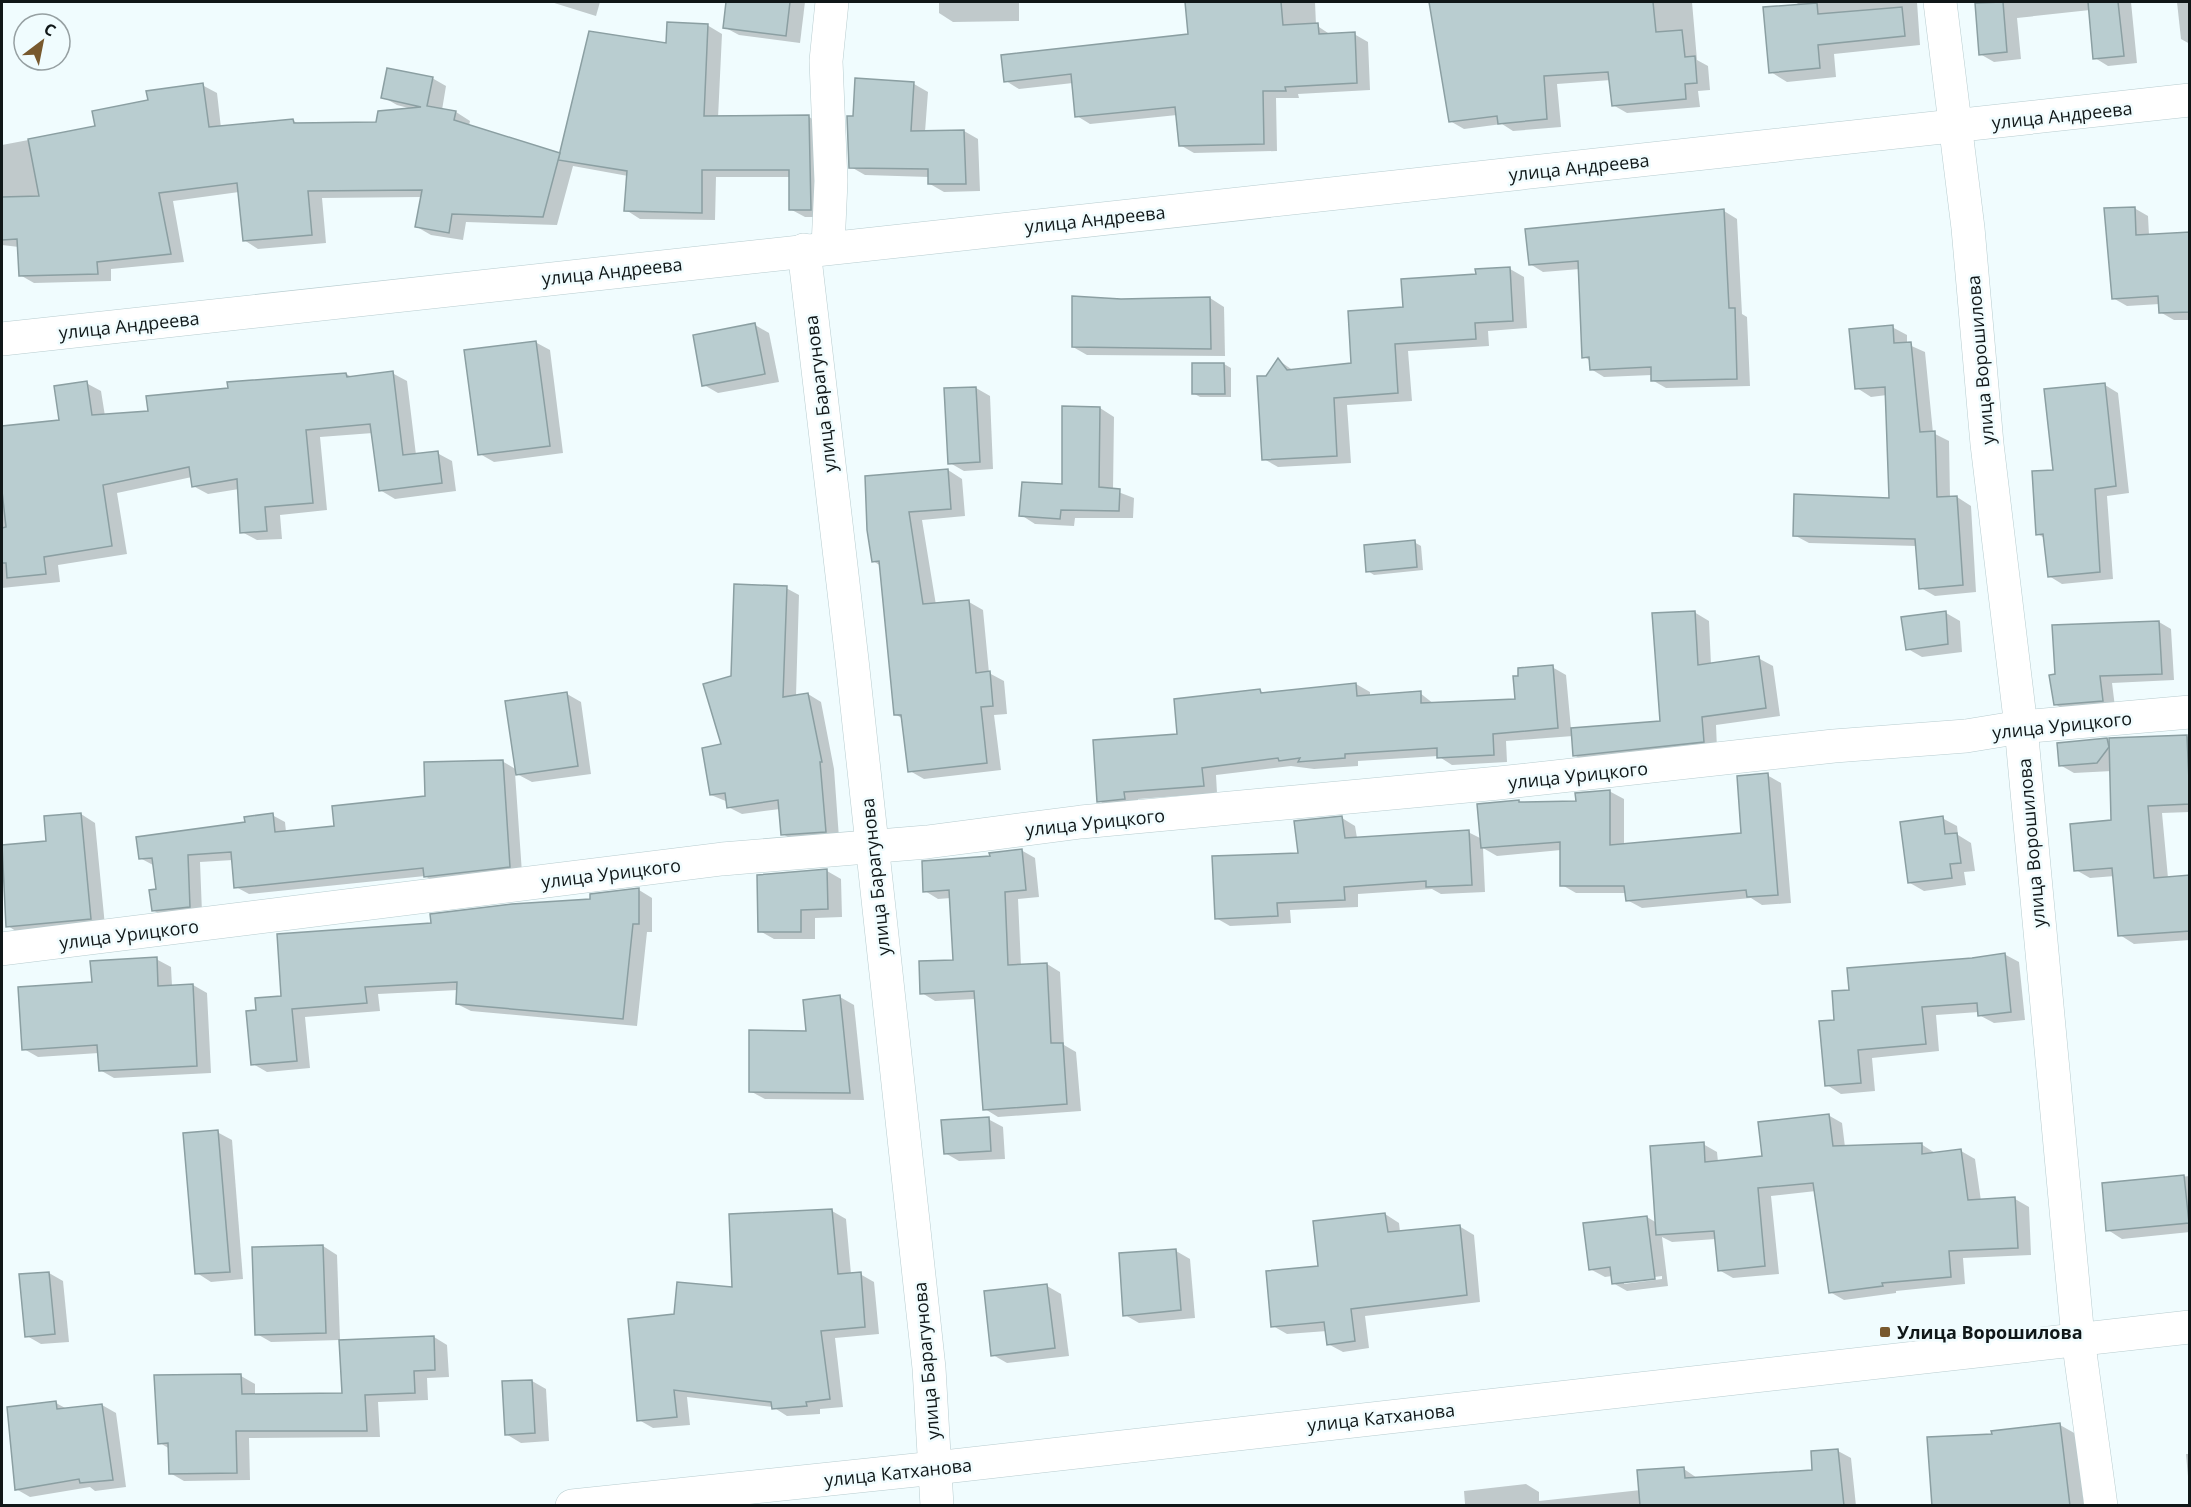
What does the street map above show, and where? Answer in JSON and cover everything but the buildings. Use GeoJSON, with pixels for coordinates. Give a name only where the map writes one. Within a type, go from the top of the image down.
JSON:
{"type":"FeatureCollection","features":[{"type":"Feature","properties":{"kind":"street","name":"улица Барагунова"},"geometry":{"type":"LineString","coordinates":[[832,2],[826,61],[831,181],[816,249],[871,847],[929,1368],[937,1506]]}},
{"type":"Feature","properties":{"kind":"street","name":"улица Ворошилова"},"geometry":{"type":"LineString","coordinates":[[1940,2],[1968,228],[1987,444],[2021,728],[2078,1338],[2102,1506]]}},
{"type":"Feature","properties":{"kind":"street","name":"улица Андреева"},"geometry":{"type":"LineString","coordinates":[[2,339],[2190,100]]}},
{"type":"Feature","properties":{"kind":"street","name":"улица Урицкого"},"geometry":{"type":"LineString","coordinates":[[2,949],[722,859],[927,842],[1081,822],[1499,783],[1834,746],[1966,736],[2021,728],[2190,712]]}},
{"type":"Feature","properties":{"kind":"street","name":"улица Катханова"},"geometry":{"type":"LineString","coordinates":[[572,1506],[935,1468],[2190,1327]]}},
{"type":"Feature","properties":{"kind":"place","name":"Улица Ворошилова"},"geometry":{"type":"Point","coordinates":[1885,1332]}}]}
